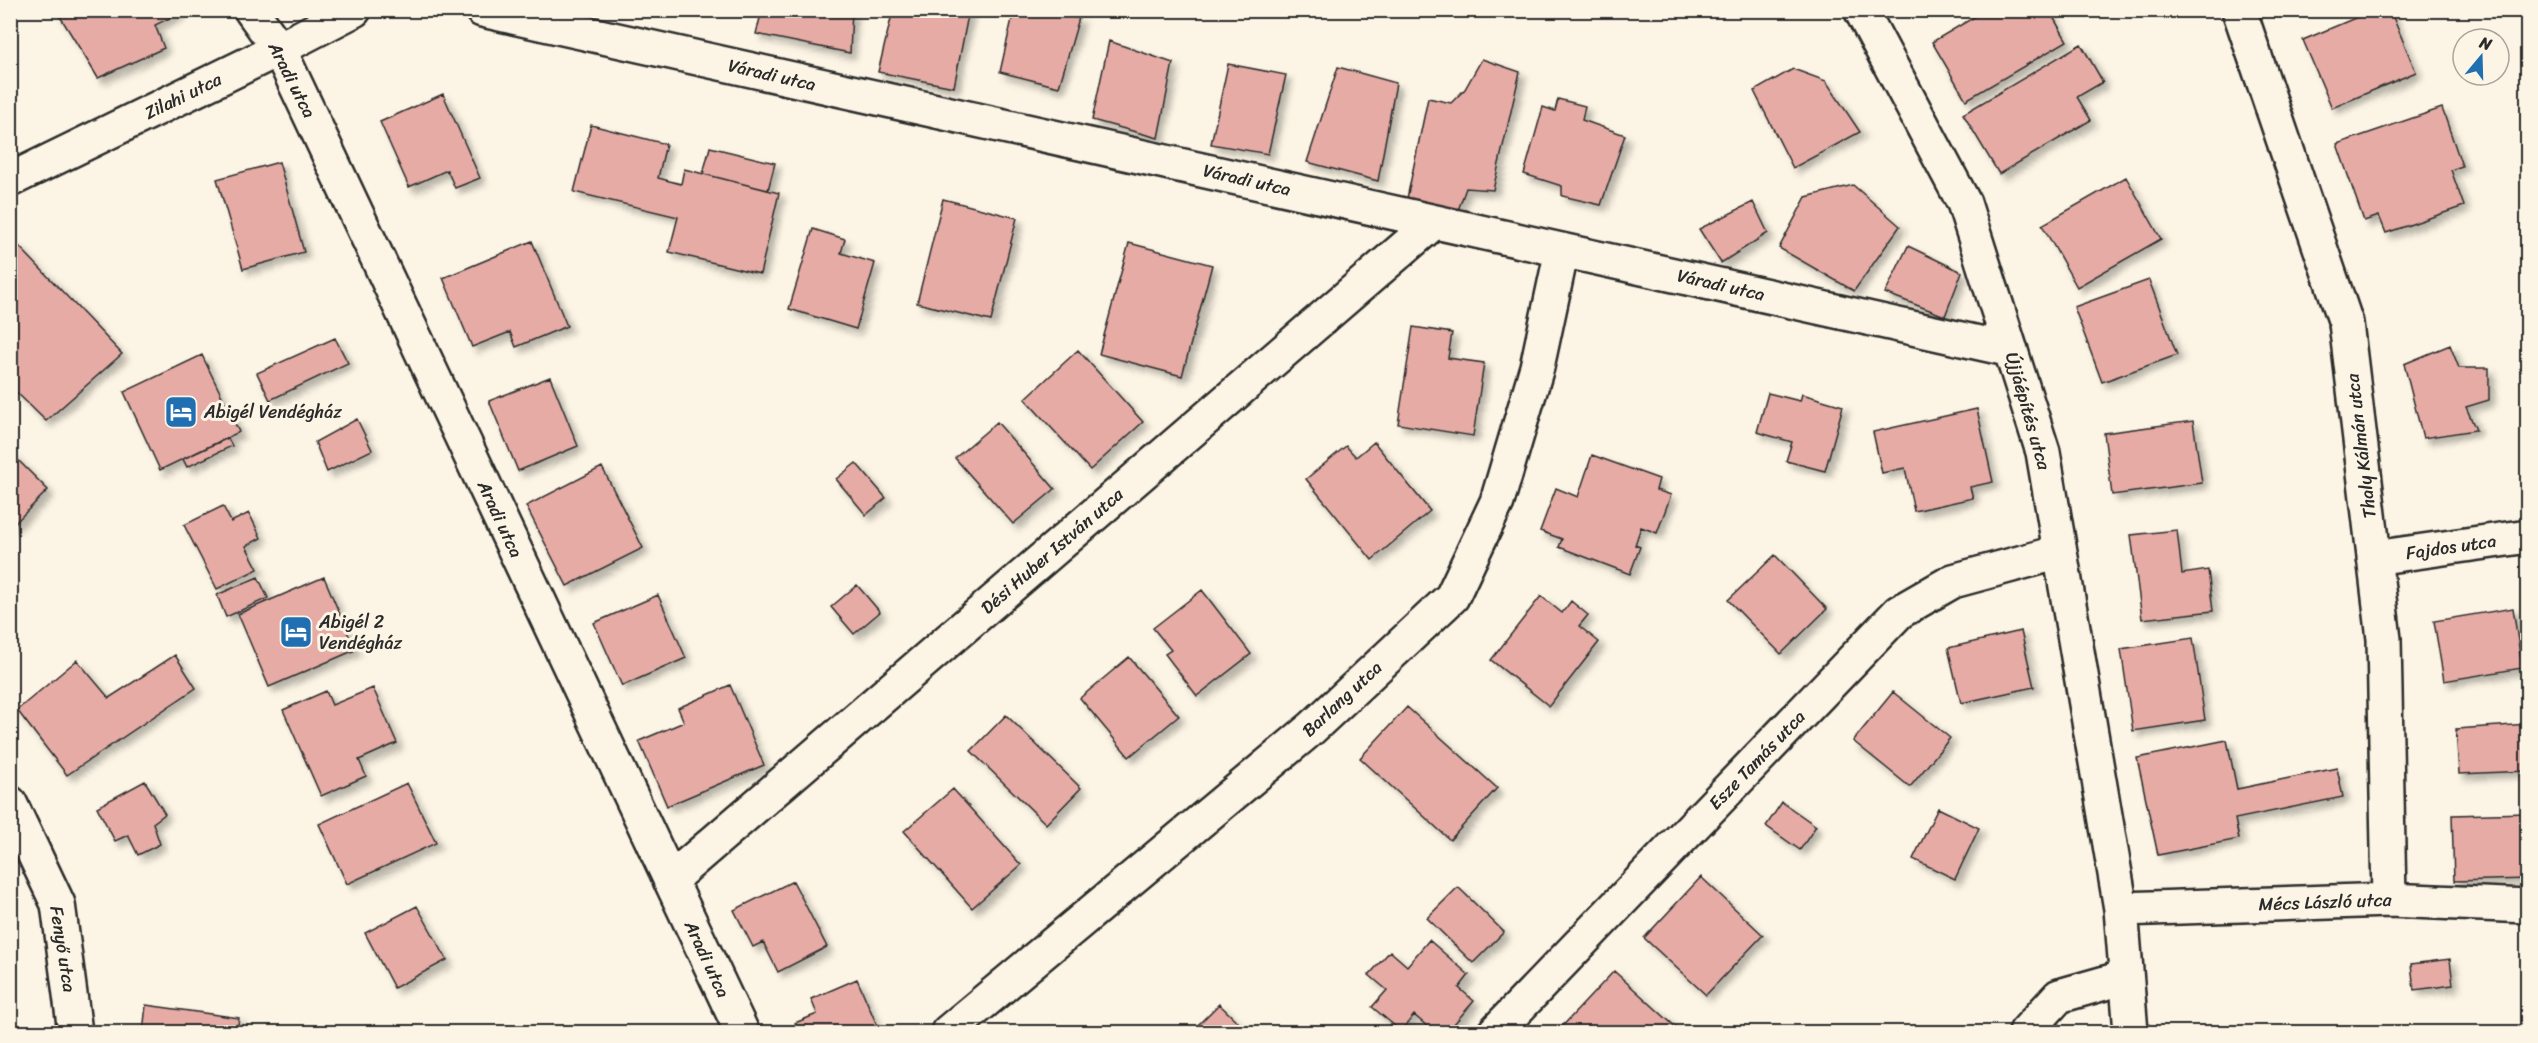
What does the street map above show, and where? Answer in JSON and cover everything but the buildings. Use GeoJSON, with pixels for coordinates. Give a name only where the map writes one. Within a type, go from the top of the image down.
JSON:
{"type":"FeatureCollection","features":[{"type":"Feature","properties":{"kind":"street","name":"Aradi utca"},"geometry":{"type":"LineString","coordinates":[[251,10],[279,50],[742,1032]]}},
{"type":"Feature","properties":{"kind":"street","name":"Zilahi utca"},"geometry":{"type":"LineString","coordinates":[[10,180],[279,50],[354,10]]}},
{"type":"Feature","properties":{"kind":"street","name":"Váradi utca"},"geometry":{"type":"LineString","coordinates":[[482,10],[2011,350]]}},
{"type":"Feature","properties":{"kind":"street","name":"Újjáépítés utca"},"geometry":{"type":"LineString","coordinates":[[1861,10],[1964,203],[2043,452],[2121,909]]}},
{"type":"Feature","properties":{"kind":"street","name":"Thaly Kálmán utca"},"geometry":{"type":"LineString","coordinates":[[2239,10],[2346,323],[2384,639],[2389,900]]}},
{"type":"Feature","properties":{"kind":"street","name":"Dési Huber István utca"},"geometry":{"type":"LineString","coordinates":[[670,880],[1434,222]]}},
{"type":"Feature","properties":{"kind":"street","name":"Barlang utca"},"geometry":{"type":"LineString","coordinates":[[948,1032],[1312,728],[1452,597],[1497,502],[1537,367],[1562,250]]}},
{"type":"Feature","properties":{"kind":"street","name":"Fajdos utca"},"geometry":{"type":"LineString","coordinates":[[2374,558],[2528,536]]}},
{"type":"Feature","properties":{"kind":"street","name":"Esze Tamás utca"},"geometry":{"type":"LineString","coordinates":[[1495,1032],[1899,612],[1953,580],[2060,552]]}},
{"type":"Feature","properties":{"kind":"street","name":"Fenyő utca"},"geometry":{"type":"LineString","coordinates":[[10,803],[26,868],[58,904],[75,1032]]}},
{"type":"Feature","properties":{"kind":"street","name":"Mécs László utca"},"geometry":{"type":"LineString","coordinates":[[2121,909],[2389,900],[2528,906]]}},
{"type":"Feature","properties":{"kind":"street"},"geometry":{"type":"LineString","coordinates":[[2121,909],[2132,1032]]}},
{"type":"Feature","properties":{"kind":"street"},"geometry":{"type":"LineString","coordinates":[[2026,1032],[2059,996],[2126,977]]}},
{"type":"Feature","properties":{"kind":"place","name":"Abigél Vendégház"},"geometry":{"type":"Point","coordinates":[181,412]}},
{"type":"Feature","properties":{"kind":"place","name":"Abigél 2 Vendégház"},"geometry":{"type":"Point","coordinates":[296,632]}}]}
